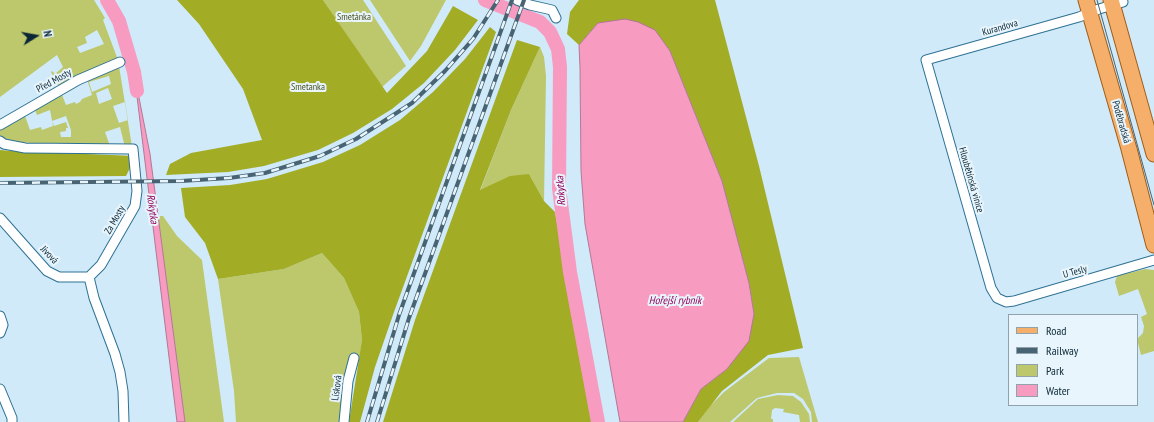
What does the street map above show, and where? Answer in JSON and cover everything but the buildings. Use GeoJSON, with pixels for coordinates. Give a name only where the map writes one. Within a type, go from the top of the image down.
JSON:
{"type":"FeatureCollection","features":[{"type":"Feature","properties":{"kind":"main road"},"geometry":{"type":"LineString","coordinates":[[1115,2],[1154,154]]}},
{"type":"Feature","properties":{"kind":"main road","name":"Poděbradská"},"geometry":{"type":"LineString","coordinates":[[1085,10],[1123,127],[1154,245]]}},
{"type":"Feature","properties":{"kind":"street"},"geometry":{"type":"LineString","coordinates":[[516,0],[552,10],[556,18]]}},
{"type":"Feature","properties":{"kind":"street","name":"Kurandova"},"geometry":{"type":"LineString","coordinates":[[926,60],[1115,2]]}},
{"type":"Feature","properties":{"kind":"street","name":"Hloubětínská vinice"},"geometry":{"type":"LineString","coordinates":[[926,60],[991,288],[993,293],[1002,301]]}},
{"type":"Feature","properties":{"kind":"street","name":"Před Mosty"},"geometry":{"type":"LineString","coordinates":[[0,124],[78,80],[120,62]]}},
{"type":"Feature","properties":{"kind":"street","name":"Za Mosty"},"geometry":{"type":"LineString","coordinates":[[0,141],[4,144],[26,148],[133,149],[137,191],[135,206],[101,265],[90,277]]}},
{"type":"Feature","properties":{"kind":"street","name":"Jívová"},"geometry":{"type":"LineString","coordinates":[[2,220],[47,271],[59,277],[90,277]]}},
{"type":"Feature","properties":{"kind":"street","name":"U Tesly"},"geometry":{"type":"LineString","coordinates":[[1002,301],[1014,301],[1154,260]]}},
{"type":"Feature","properties":{"kind":"street"},"geometry":{"type":"LineString","coordinates":[[90,277],[94,298],[118,366],[123,391],[124,422]]}},
{"type":"Feature","properties":{"kind":"street"},"geometry":{"type":"LineString","coordinates":[[0,316],[3,325],[0,333]]}},
{"type":"Feature","properties":{"kind":"street","name":"Lísková"},"geometry":{"type":"LineString","coordinates":[[344,422],[348,381],[354,358]]}},
{"type":"Feature","properties":{"kind":"street"},"geometry":{"type":"LineString","coordinates":[[0,389],[12,422]]}},
{"type":"Feature","properties":{"kind":"green space"},"geometry":{"type":"Polygon","coordinates":[[[0,0],[94,0],[105,18],[103,20],[118,60],[60,88],[51,72],[52,71],[55,74],[63,67],[57,55],[0,97],[0,0]],[[97,30],[85,37],[87,43],[77,47],[80,53],[104,44],[97,30]]]}},
{"type":"Feature","properties":{"kind":"green space","name":"Smetanka"},"geometry":{"type":"Polygon","coordinates":[[[177,0],[323,0],[387,93],[427,51],[453,6],[478,20],[455,50],[424,83],[392,109],[353,133],[318,150],[264,166],[228,172],[166,175],[170,164],[191,153],[262,140],[243,89],[199,24],[177,0]]]}},
{"type":"Feature","properties":{"kind":"green space","name":"Smetánka"},"geometry":{"type":"Polygon","coordinates":[[[323,0],[363,0],[406,66],[382,87],[323,0]]]}},
{"type":"Feature","properties":{"kind":"green space","name":"Smetánka"},"geometry":{"type":"Polygon","coordinates":[[[370,0],[446,0],[421,46],[410,61],[370,0]]]}},
{"type":"Feature","properties":{"kind":"green space"},"geometry":{"type":"Polygon","coordinates":[[[579,0],[715,0],[759,166],[803,348],[768,355],[722,391],[698,422],[683,422],[701,389],[727,369],[754,314],[749,283],[722,181],[670,51],[660,37],[598,23],[579,45],[567,34],[570,12],[579,0]]]}},
{"type":"Feature","properties":{"kind":"green space"},"geometry":{"type":"Polygon","coordinates":[[[490,27],[496,32],[394,312],[375,367],[360,422],[349,422],[362,340],[359,312],[344,278],[322,253],[284,269],[218,279],[205,243],[185,217],[181,188],[230,185],[267,179],[323,162],[360,145],[400,120],[433,92],[465,59],[490,27]]]}},
{"type":"Feature","properties":{"kind":"green space"},"geometry":{"type":"Polygon","coordinates":[[[517,40],[540,47],[511,110],[480,190],[510,176],[529,174],[544,201],[555,212],[593,422],[383,422],[415,320],[517,40]]]}},
{"type":"Feature","properties":{"kind":"green space"},"geometry":{"type":"Polygon","coordinates":[[[540,47],[544,57],[546,76],[544,201],[529,174],[480,191],[511,110],[540,47]]]}},
{"type":"Feature","properties":{"kind":"green space"},"geometry":{"type":"Polygon","coordinates":[[[119,66],[125,102],[113,106],[119,123],[128,120],[132,147],[125,147],[120,127],[105,132],[110,146],[36,145],[34,143],[9,142],[0,138],[0,127],[24,113],[30,130],[41,127],[42,130],[53,126],[52,121],[50,110],[37,115],[34,107],[74,85],[75,88],[62,95],[66,105],[75,102],[76,104],[82,99],[92,95],[87,79],[119,66]],[[109,76],[89,82],[92,92],[111,84],[109,76]],[[108,88],[96,93],[99,104],[112,99],[108,88]],[[66,116],[52,121],[54,126],[66,122],[68,128],[66,128],[66,131],[60,132],[61,137],[71,137],[71,130],[66,116]]]}},
{"type":"Feature","properties":{"kind":"green space"},"geometry":{"type":"Polygon","coordinates":[[[0,150],[136,156],[126,176],[0,177],[0,150]]]}},
{"type":"Feature","properties":{"kind":"green space"},"geometry":{"type":"Polygon","coordinates":[[[158,216],[163,216],[177,236],[202,260],[224,422],[185,422],[158,216]]]}},
{"type":"Feature","properties":{"kind":"green space"},"geometry":{"type":"Polygon","coordinates":[[[322,253],[344,278],[359,312],[362,340],[360,356],[346,373],[341,422],[236,422],[234,391],[218,279],[284,269],[322,253]]]}},
{"type":"Feature","properties":{"kind":"green space"},"geometry":{"type":"Polygon","coordinates":[[[1145,269],[1154,270],[1154,351],[1141,355],[1138,338],[1143,333],[1144,326],[1141,317],[1147,314],[1138,289],[1119,296],[1115,282],[1117,276],[1145,269]]]}},
{"type":"Feature","properties":{"kind":"green space"},"geometry":{"type":"Polygon","coordinates":[[[799,357],[818,422],[812,422],[811,412],[803,399],[794,393],[777,393],[757,398],[730,422],[698,422],[710,406],[724,392],[769,358],[799,357]]]}},
{"type":"Feature","properties":{"kind":"green space"},"geometry":{"type":"Polygon","coordinates":[[[778,395],[793,396],[801,402],[809,414],[810,422],[800,422],[799,415],[783,412],[784,409],[775,408],[772,410],[771,419],[773,419],[773,422],[733,422],[758,399],[778,395]]]}},
{"type":"Feature","properties":{"kind":"water","name":"Hořejší rybník"},"geometry":{"type":"Polygon","coordinates":[[[625,19],[638,22],[655,30],[670,51],[722,181],[749,283],[754,314],[749,341],[727,369],[701,389],[683,422],[620,422],[585,224],[581,171],[579,45],[598,23],[625,19]]]}},
{"type":"Feature","properties":{"kind":"water"},"geometry":{"type":"Polygon","coordinates":[[[134,72],[150,154],[185,422],[177,422],[134,72]]]}},
{"type":"Feature","properties":{"kind":"waterway","name":"Rokytka"},"geometry":{"type":"LineString","coordinates":[[107,0],[119,21],[134,72],[137,91]]}},
{"type":"Feature","properties":{"kind":"waterway","name":"Rokytka"},"geometry":{"type":"LineString","coordinates":[[485,0],[540,22],[550,32],[558,49],[560,67],[559,188],[570,272],[598,422]]}},
{"type":"Feature","properties":{"kind":"tram line"},"geometry":{"type":"LineString","coordinates":[[1097,0],[1154,205]]}},
{"type":"Feature","properties":{"kind":"railway"},"geometry":{"type":"LineString","coordinates":[[0,183],[181,181],[229,178],[265,173],[320,156],[356,139],[412,103],[445,71],[473,39],[498,0]]}},
{"type":"Feature","properties":{"kind":"railway"},"geometry":{"type":"LineString","coordinates":[[367,422],[399,315],[512,0]]}},
{"type":"Feature","properties":{"kind":"railway"},"geometry":{"type":"LineString","coordinates":[[377,422],[409,318],[524,0]]}}]}
